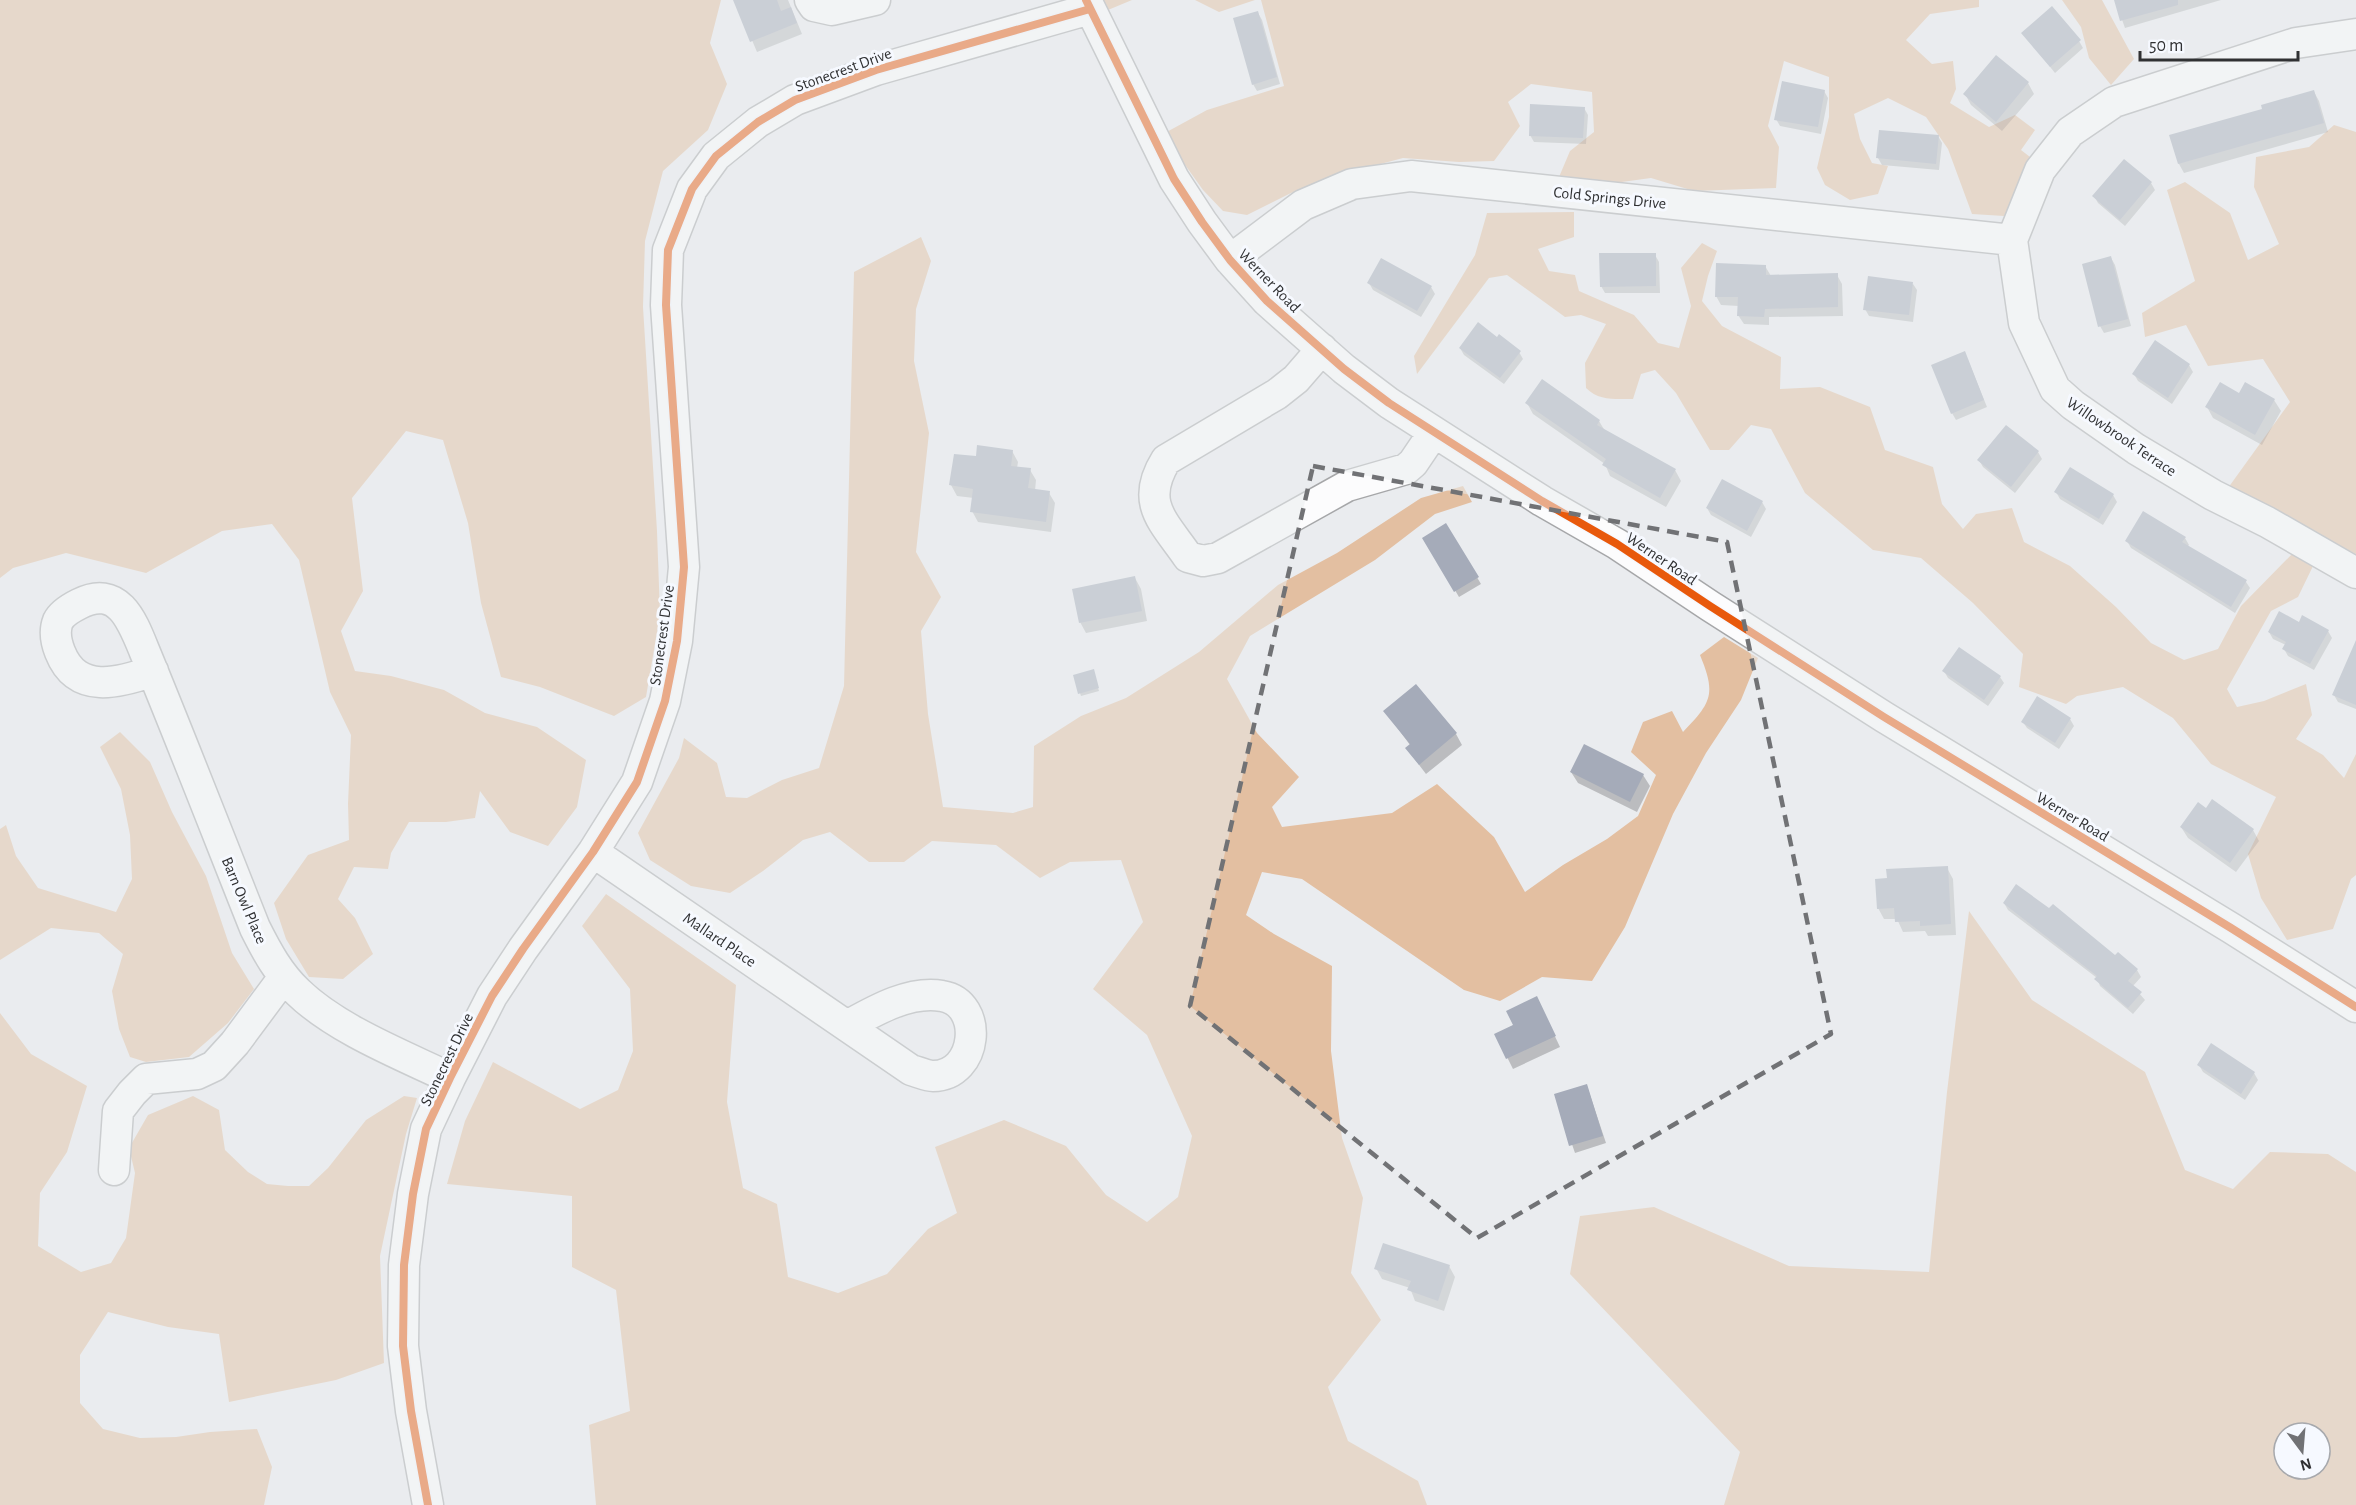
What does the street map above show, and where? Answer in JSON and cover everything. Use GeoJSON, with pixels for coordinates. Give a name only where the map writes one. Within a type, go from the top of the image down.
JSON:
{"type":"FeatureCollection","features":[{"type":"Feature","properties":{"kind":"street"},"geometry":{"type":"LineString","coordinates":[[810,0],[814,6],[832,10],[875,0]]}},
{"type":"Feature","properties":{"kind":"street","name":"Werner Road"},"geometry":{"type":"LineString","coordinates":[[1088,4],[1174,179],[1230,260],[1267,301],[1389,403],[1542,501],[1617,544],[1884,717],[2231,928],[2356,1007]]}},
{"type":"Feature","properties":{"kind":"street","name":"Stonecrest Drive"},"geometry":{"type":"LineString","coordinates":[[428,1505],[411,1411],[403,1346],[404,1265],[413,1194],[426,1129],[492,996],[593,852],[637,782],[665,701],[677,641],[684,567],[666,305],[668,250],[692,189],[716,156],[758,122],[795,100],[876,70],[1088,4]]}},
{"type":"Feature","properties":{"kind":"street"},"geometry":{"type":"LineString","coordinates":[[2012,240],[2040,170],[2070,132],[2114,102],[2296,43],[2356,34]]}},
{"type":"Feature","properties":{"kind":"street","name":"Cold Springs Drive"},"geometry":{"type":"LineString","coordinates":[[1230,260],[1303,204],[1352,184],[1411,176],[2012,240]]}},
{"type":"Feature","properties":{"kind":"street","name":"Willowbrook Terrace"},"geometry":{"type":"LineString","coordinates":[[2012,240],[2024,323],[2055,389],[2073,405],[2136,448],[2213,495],[2267,522],[2356,573]]}},
{"type":"Feature","properties":{"kind":"street"},"geometry":{"type":"LineString","coordinates":[[1322,349],[1296,379],[1277,394],[1166,460],[1157,474],[1153,490],[1155,509],[1188,558],[1203,561],[1218,558],[1347,486],[1406,469],[1413,463],[1434,432]]}},
{"type":"Feature","properties":{"kind":"street","name":"Barn Owl Place"},"geometry":{"type":"LineString","coordinates":[[153,671],[255,928],[269,957],[300,994],[336,1020],[450,1078]]}},
{"type":"Feature","properties":{"kind":"street","name":"Mallard Place"},"geometry":{"type":"LineString","coordinates":[[593,852],[847,1026]]}},
{"type":"Feature","properties":{"kind":"street"},"geometry":{"type":"LineString","coordinates":[[114,1170],[118,1111],[132,1093],[146,1079],[197,1074],[214,1066],[235,1043],[284,977]]}},
{"type":"Feature","properties":{"kind":"highlighted area"},"geometry":{"type":"Polygon","coordinates":[[[1313,466],[1727,542],[1831,1034],[1477,1238],[1190,1006],[1313,466]]]}},
{"type":"Feature","properties":{"kind":"shaded area"},"geometry":{"type":"Polygon","coordinates":[[[0,0],[721,0],[710,43],[727,84],[708,130],[663,171],[645,241],[643,307],[660,614],[646,697],[614,716],[540,687],[501,677],[481,603],[468,523],[443,440],[406,431],[352,498],[363,591],[341,631],[355,671],[391,676],[444,690],[485,713],[537,727],[586,760],[577,807],[548,846],[510,832],[480,791],[475,818],[446,822],[409,822],[391,853],[388,869],[354,867],[338,899],[355,918],[373,954],[343,979],[309,977],[286,939],[274,903],[308,855],[349,840],[351,735],[330,692],[299,560],[272,524],[222,531],[146,573],[66,553],[13,568],[0,578],[0,0]]]}},
{"type":"Feature","properties":{"kind":"shaded area"},"geometry":{"type":"Polygon","coordinates":[[[1103,0],[1132,0],[1108,10],[1103,0]]]}},
{"type":"Feature","properties":{"kind":"shaded area"},"geometry":{"type":"Polygon","coordinates":[[[1195,0],[1255,0],[1219,12],[1195,0]]]}},
{"type":"Feature","properties":{"kind":"shaded area"},"geometry":{"type":"Polygon","coordinates":[[[1261,0],[1979,0],[1979,7],[1930,14],[1906,40],[1932,64],[1953,61],[1956,89],[1950,103],[1989,127],[2015,115],[2035,130],[2021,150],[2034,160],[2004,216],[1972,214],[1948,149],[1926,117],[1888,98],[1854,114],[1860,139],[1872,163],[1888,166],[1878,194],[1850,200],[1825,185],[1817,168],[1829,117],[1829,77],[1784,61],[1768,126],[1779,147],[1776,188],[1694,191],[1651,178],[1600,185],[1559,177],[1570,151],[1594,132],[1592,92],[1531,84],[1508,102],[1520,126],[1494,161],[1459,162],[1403,158],[1339,175],[1291,193],[1247,215],[1223,211],[1203,190],[1163,134],[1207,110],[1284,86],[1261,0]]]}},
{"type":"Feature","properties":{"kind":"shaded area"},"geometry":{"type":"Polygon","coordinates":[[[2062,0],[2102,0],[2134,59],[2111,85],[2089,58],[2081,27],[2062,0]]]}},
{"type":"Feature","properties":{"kind":"shaded area"},"geometry":{"type":"Polygon","coordinates":[[[2334,125],[2356,132],[2356,554],[2228,488],[2290,402],[2263,359],[2208,366],[2186,325],[2145,337],[2142,313],[2195,281],[2167,190],[2185,182],[2230,213],[2248,260],[2279,244],[2254,187],[2256,157],[2309,147],[2334,125]]]}},
{"type":"Feature","properties":{"kind":"shaded area"},"geometry":{"type":"Polygon","coordinates":[[[1574,212],[1574,237],[1538,249],[1549,271],[1575,275],[1579,291],[1634,315],[1658,343],[1679,348],[1691,306],[1681,268],[1702,243],[1717,251],[1702,301],[1722,326],[1781,357],[1780,389],[1820,387],[1870,407],[1885,450],[1933,467],[1942,504],[1963,529],[1976,514],[2012,508],[2024,542],[2070,566],[2116,607],[2151,643],[2184,660],[2218,649],[2241,606],[2293,553],[2314,564],[2298,597],[2271,611],[2227,689],[2237,707],[2264,701],[2306,684],[2312,715],[2296,739],[2323,755],[2344,778],[2356,754],[2356,875],[2351,879],[2333,929],[2287,940],[2261,898],[2248,854],[2276,797],[2211,764],[2173,718],[2123,687],[2077,696],[2066,704],[2019,687],[2023,654],[1973,603],[1921,558],[1873,550],[1805,493],[1771,429],[1751,425],[1729,450],[1710,450],[1676,393],[1655,370],[1641,374],[1633,399],[1608,398],[1591,392],[1586,388],[1585,363],[1606,324],[1581,315],[1565,317],[1507,275],[1489,278],[1417,374],[1414,356],[1475,255],[1487,213],[1574,212]]]}},
{"type":"Feature","properties":{"kind":"shaded area"},"geometry":{"type":"Polygon","coordinates":[[[921,237],[931,261],[916,309],[914,361],[929,433],[916,552],[941,597],[921,631],[928,714],[943,807],[1013,813],[1033,807],[1034,746],[1081,716],[1126,698],[1199,652],[1278,585],[1337,553],[1421,498],[1463,486],[1472,502],[1435,514],[1375,560],[1250,636],[1227,679],[1257,733],[1299,777],[1272,807],[1282,827],[1392,813],[1437,784],[1494,837],[1525,892],[1638,816],[1656,775],[1631,752],[1643,722],[1672,711],[1683,732],[1700,713],[1708,697],[1709,689],[1700,655],[1724,637],[1758,658],[1741,700],[1706,753],[1673,814],[1625,927],[1592,981],[1542,977],[1500,1001],[1464,990],[1302,879],[1262,872],[1246,915],[1274,934],[1332,966],[1331,1051],[1342,1138],[1363,1198],[1351,1273],[1381,1320],[1328,1387],[1348,1441],[1418,1481],[1427,1505],[596,1505],[589,1425],[630,1411],[616,1290],[572,1267],[572,1196],[447,1184],[465,1121],[493,1062],[580,1109],[618,1090],[633,1051],[630,989],[582,926],[606,894],[736,985],[727,1102],[743,1188],[777,1204],[788,1277],[838,1293],[887,1274],[928,1229],[957,1213],[935,1147],[1004,1120],[1066,1146],[1106,1195],[1147,1222],[1178,1197],[1192,1136],[1147,1035],[1093,989],[1143,922],[1121,860],[1070,862],[1040,878],[996,845],[932,841],[904,862],[869,862],[830,832],[803,840],[730,893],[691,886],[650,860],[638,833],[679,758],[684,738],[717,763],[726,797],[747,798],[782,780],[819,768],[844,686],[854,272],[921,237]]]}},
{"type":"Feature","properties":{"kind":"shaded area"},"geometry":{"type":"Polygon","coordinates":[[[120,732],[150,762],[172,812],[206,876],[232,953],[254,989],[228,1023],[189,1057],[146,1062],[130,1057],[119,1029],[112,991],[123,954],[99,933],[51,928],[0,960],[0,829],[6,825],[16,856],[38,888],[116,912],[132,879],[130,835],[121,789],[100,747],[120,732]]]}},
{"type":"Feature","properties":{"kind":"shaded area"},"geometry":{"type":"Polygon","coordinates":[[[1969,911],[2032,1000],[2145,1072],[2185,1170],[2233,1189],[2270,1152],[2328,1154],[2356,1172],[2356,1505],[1724,1505],[1740,1452],[1570,1274],[1580,1216],[1654,1207],[1789,1266],[1929,1272],[1947,1092],[1969,911]]]}},
{"type":"Feature","properties":{"kind":"shaded area"},"geometry":{"type":"Polygon","coordinates":[[[0,1013],[31,1054],[87,1086],[67,1152],[40,1193],[38,1246],[81,1272],[111,1263],[126,1238],[135,1173],[129,1148],[148,1115],[193,1096],[219,1110],[225,1150],[248,1172],[267,1184],[309,1186],[328,1168],[366,1120],[404,1096],[417,1098],[406,1134],[380,1256],[384,1363],[336,1380],[229,1402],[219,1334],[168,1327],[108,1312],[80,1355],[80,1403],[103,1429],[140,1438],[257,1429],[272,1467],[264,1505],[0,1505],[0,1013]]]}},
{"type":"Feature","properties":{"kind":"building"},"geometry":{"type":"Polygon","coordinates":[[[733,0],[777,0],[781,11],[791,7],[797,23],[750,42],[733,0]]]}},
{"type":"Feature","properties":{"kind":"building"},"geometry":{"type":"Polygon","coordinates":[[[2114,0],[2178,0],[2178,5],[2120,21],[2114,0]]]}},
{"type":"Feature","properties":{"kind":"building"},"geometry":{"type":"Polygon","coordinates":[[[2052,6],[2081,40],[2050,67],[2021,33],[2052,6]]]}},
{"type":"Feature","properties":{"kind":"building"},"geometry":{"type":"Polygon","coordinates":[[[1258,11],[1277,77],[1252,85],[1233,18],[1258,11]]]}},
{"type":"Feature","properties":{"kind":"building"},"geometry":{"type":"Polygon","coordinates":[[[1996,55],[2029,82],[1996,122],[1963,94],[1996,55]]]}},
{"type":"Feature","properties":{"kind":"building"},"geometry":{"type":"Polygon","coordinates":[[[1782,81],[1825,90],[1818,127],[1774,120],[1782,81]]]}},
{"type":"Feature","properties":{"kind":"building"},"geometry":{"type":"Polygon","coordinates":[[[2314,90],[2324,123],[2178,164],[2169,135],[2262,109],[2261,105],[2314,90]]]}},
{"type":"Feature","properties":{"kind":"building"},"geometry":{"type":"Polygon","coordinates":[[[1530,104],[1585,107],[1583,138],[1529,136],[1530,104]]]}},
{"type":"Feature","properties":{"kind":"building"},"geometry":{"type":"Polygon","coordinates":[[[1879,130],[1939,135],[1936,164],[1876,158],[1879,130]]]}},
{"type":"Feature","properties":{"kind":"building"},"geometry":{"type":"Polygon","coordinates":[[[2124,159],[2152,182],[2120,220],[2092,196],[2124,159]]]}},
{"type":"Feature","properties":{"kind":"building"},"geometry":{"type":"Polygon","coordinates":[[[1599,253],[1656,253],[1656,286],[1600,287],[1599,253]]]}},
{"type":"Feature","properties":{"kind":"building"},"geometry":{"type":"Polygon","coordinates":[[[2111,256],[2128,319],[2098,327],[2082,264],[2111,256]]]}},
{"type":"Feature","properties":{"kind":"building"},"geometry":{"type":"Polygon","coordinates":[[[1381,258],[1432,286],[1417,311],[1367,283],[1381,258]]]}},
{"type":"Feature","properties":{"kind":"building"},"geometry":{"type":"Polygon","coordinates":[[[1716,263],[1766,265],[1766,275],[1838,273],[1838,307],[1765,309],[1764,317],[1737,316],[1738,297],[1715,297],[1716,263]]]}},
{"type":"Feature","properties":{"kind":"building"},"geometry":{"type":"Polygon","coordinates":[[[1868,276],[1913,282],[1909,315],[1863,310],[1868,276]]]}},
{"type":"Feature","properties":{"kind":"building"},"geometry":{"type":"Polygon","coordinates":[[[1478,322],[1497,337],[1499,334],[1521,351],[1500,378],[1459,348],[1478,322]]]}},
{"type":"Feature","properties":{"kind":"building"},"geometry":{"type":"Polygon","coordinates":[[[2155,340],[2190,364],[2168,398],[2132,374],[2155,340]]]}},
{"type":"Feature","properties":{"kind":"building"},"geometry":{"type":"Polygon","coordinates":[[[1965,351],[1984,400],[1951,414],[1931,365],[1965,351]]]}},
{"type":"Feature","properties":{"kind":"building"},"geometry":{"type":"Polygon","coordinates":[[[1542,379],[1600,420],[1597,425],[1676,469],[1660,498],[1602,465],[1606,459],[1525,403],[1542,379]]]}},
{"type":"Feature","properties":{"kind":"building"},"geometry":{"type":"Polygon","coordinates":[[[2220,382],[2239,393],[2245,382],[2275,399],[2255,435],[2205,407],[2220,382]]]}},
{"type":"Feature","properties":{"kind":"building"},"geometry":{"type":"Polygon","coordinates":[[[2006,425],[2039,451],[2011,487],[1977,460],[2006,425]]]}},
{"type":"Feature","properties":{"kind":"building"},"geometry":{"type":"Polygon","coordinates":[[[977,445],[1013,450],[1011,466],[1031,468],[1028,488],[1050,491],[1046,522],[970,512],[973,489],[949,485],[954,454],[976,456],[977,445]]]}},
{"type":"Feature","properties":{"kind":"building"},"geometry":{"type":"Polygon","coordinates":[[[2070,467],[2114,494],[2099,519],[2054,492],[2070,467]]]}},
{"type":"Feature","properties":{"kind":"building"},"geometry":{"type":"Polygon","coordinates":[[[1722,479],[1763,501],[1747,531],[1706,508],[1722,479]]]}},
{"type":"Feature","properties":{"kind":"building"},"geometry":{"type":"Polygon","coordinates":[[[2143,511],[2186,537],[2182,542],[2247,580],[2231,607],[2125,541],[2143,511]]]}},
{"type":"Feature","properties":{"kind":"building"},"geometry":{"type":"Polygon","coordinates":[[[1446,523],[1479,577],[1454,592],[1422,538],[1446,523]]]}},
{"type":"Feature","properties":{"kind":"building"},"geometry":{"type":"Polygon","coordinates":[[[1135,576],[1142,611],[1079,623],[1072,589],[1135,576]]]}},
{"type":"Feature","properties":{"kind":"building"},"geometry":{"type":"Polygon","coordinates":[[[2279,611],[2299,622],[2302,615],[2329,630],[2310,664],[2282,649],[2286,642],[2268,632],[2279,611]]]}},
{"type":"Feature","properties":{"kind":"building"},"geometry":{"type":"Polygon","coordinates":[[[2356,640],[2356,705],[2332,695],[2356,640]]]}},
{"type":"Feature","properties":{"kind":"building"},"geometry":{"type":"Polygon","coordinates":[[[1959,647],[2001,676],[1984,700],[1942,671],[1959,647]]]}},
{"type":"Feature","properties":{"kind":"building"},"geometry":{"type":"Polygon","coordinates":[[[1094,669],[1099,688],[1078,694],[1073,675],[1094,669]]]}},
{"type":"Feature","properties":{"kind":"building"},"geometry":{"type":"Polygon","coordinates":[[[1416,684],[1457,733],[1419,765],[1405,748],[1410,744],[1383,711],[1416,684]]]}},
{"type":"Feature","properties":{"kind":"building"},"geometry":{"type":"Polygon","coordinates":[[[2037,696],[2071,718],[2055,743],[2021,722],[2037,696]]]}},
{"type":"Feature","properties":{"kind":"building"},"geometry":{"type":"Polygon","coordinates":[[[1584,744],[1644,774],[1630,802],[1570,772],[1584,744]]]}},
{"type":"Feature","properties":{"kind":"building"},"geometry":{"type":"Polygon","coordinates":[[[2212,799],[2254,829],[2230,863],[2180,827],[2198,802],[2206,808],[2212,799]]]}},
{"type":"Feature","properties":{"kind":"building"},"geometry":{"type":"Polygon","coordinates":[[[1948,866],[1951,924],[1920,926],[1920,921],[1895,922],[1894,908],[1877,909],[1875,879],[1887,878],[1886,869],[1948,866]]]}},
{"type":"Feature","properties":{"kind":"building"},"geometry":{"type":"Polygon","coordinates":[[[2016,884],[2049,908],[2053,904],[2115,955],[2118,952],[2138,969],[2128,981],[2142,992],[2128,1008],[2094,979],[2097,976],[2003,903],[2016,884]]]}},
{"type":"Feature","properties":{"kind":"building"},"geometry":{"type":"Polygon","coordinates":[[[1537,996],[1556,1036],[1506,1059],[1494,1034],[1513,1025],[1506,1011],[1537,996]]]}},
{"type":"Feature","properties":{"kind":"building"},"geometry":{"type":"Polygon","coordinates":[[[2211,1043],[2255,1072],[2241,1094],[2197,1065],[2211,1043]]]}},
{"type":"Feature","properties":{"kind":"building"},"geometry":{"type":"Polygon","coordinates":[[[1587,1084],[1603,1136],[1569,1146],[1554,1094],[1587,1084]]]}},
{"type":"Feature","properties":{"kind":"building"},"geometry":{"type":"Polygon","coordinates":[[[1383,1243],[1450,1265],[1438,1301],[1407,1290],[1411,1281],[1374,1269],[1383,1243]]]}},
{"type":"Feature","properties":{"kind":"cycle path"},"geometry":{"type":"LineString","coordinates":[[1086,0],[1174,179],[1202,222],[1230,260],[1267,301],[1344,369],[1389,403],[1542,501],[1617,544],[1884,717],[2231,928],[2356,1007]]}},
{"type":"Feature","properties":{"kind":"cycle path"},"geometry":{"type":"LineString","coordinates":[[428,1505],[411,1411],[403,1346],[404,1265],[413,1194],[426,1129],[492,996],[593,852],[637,782],[665,701],[677,641],[684,567],[666,305],[668,250],[692,189],[716,156],[758,122],[795,100],[876,70],[1090,9]]}}]}
